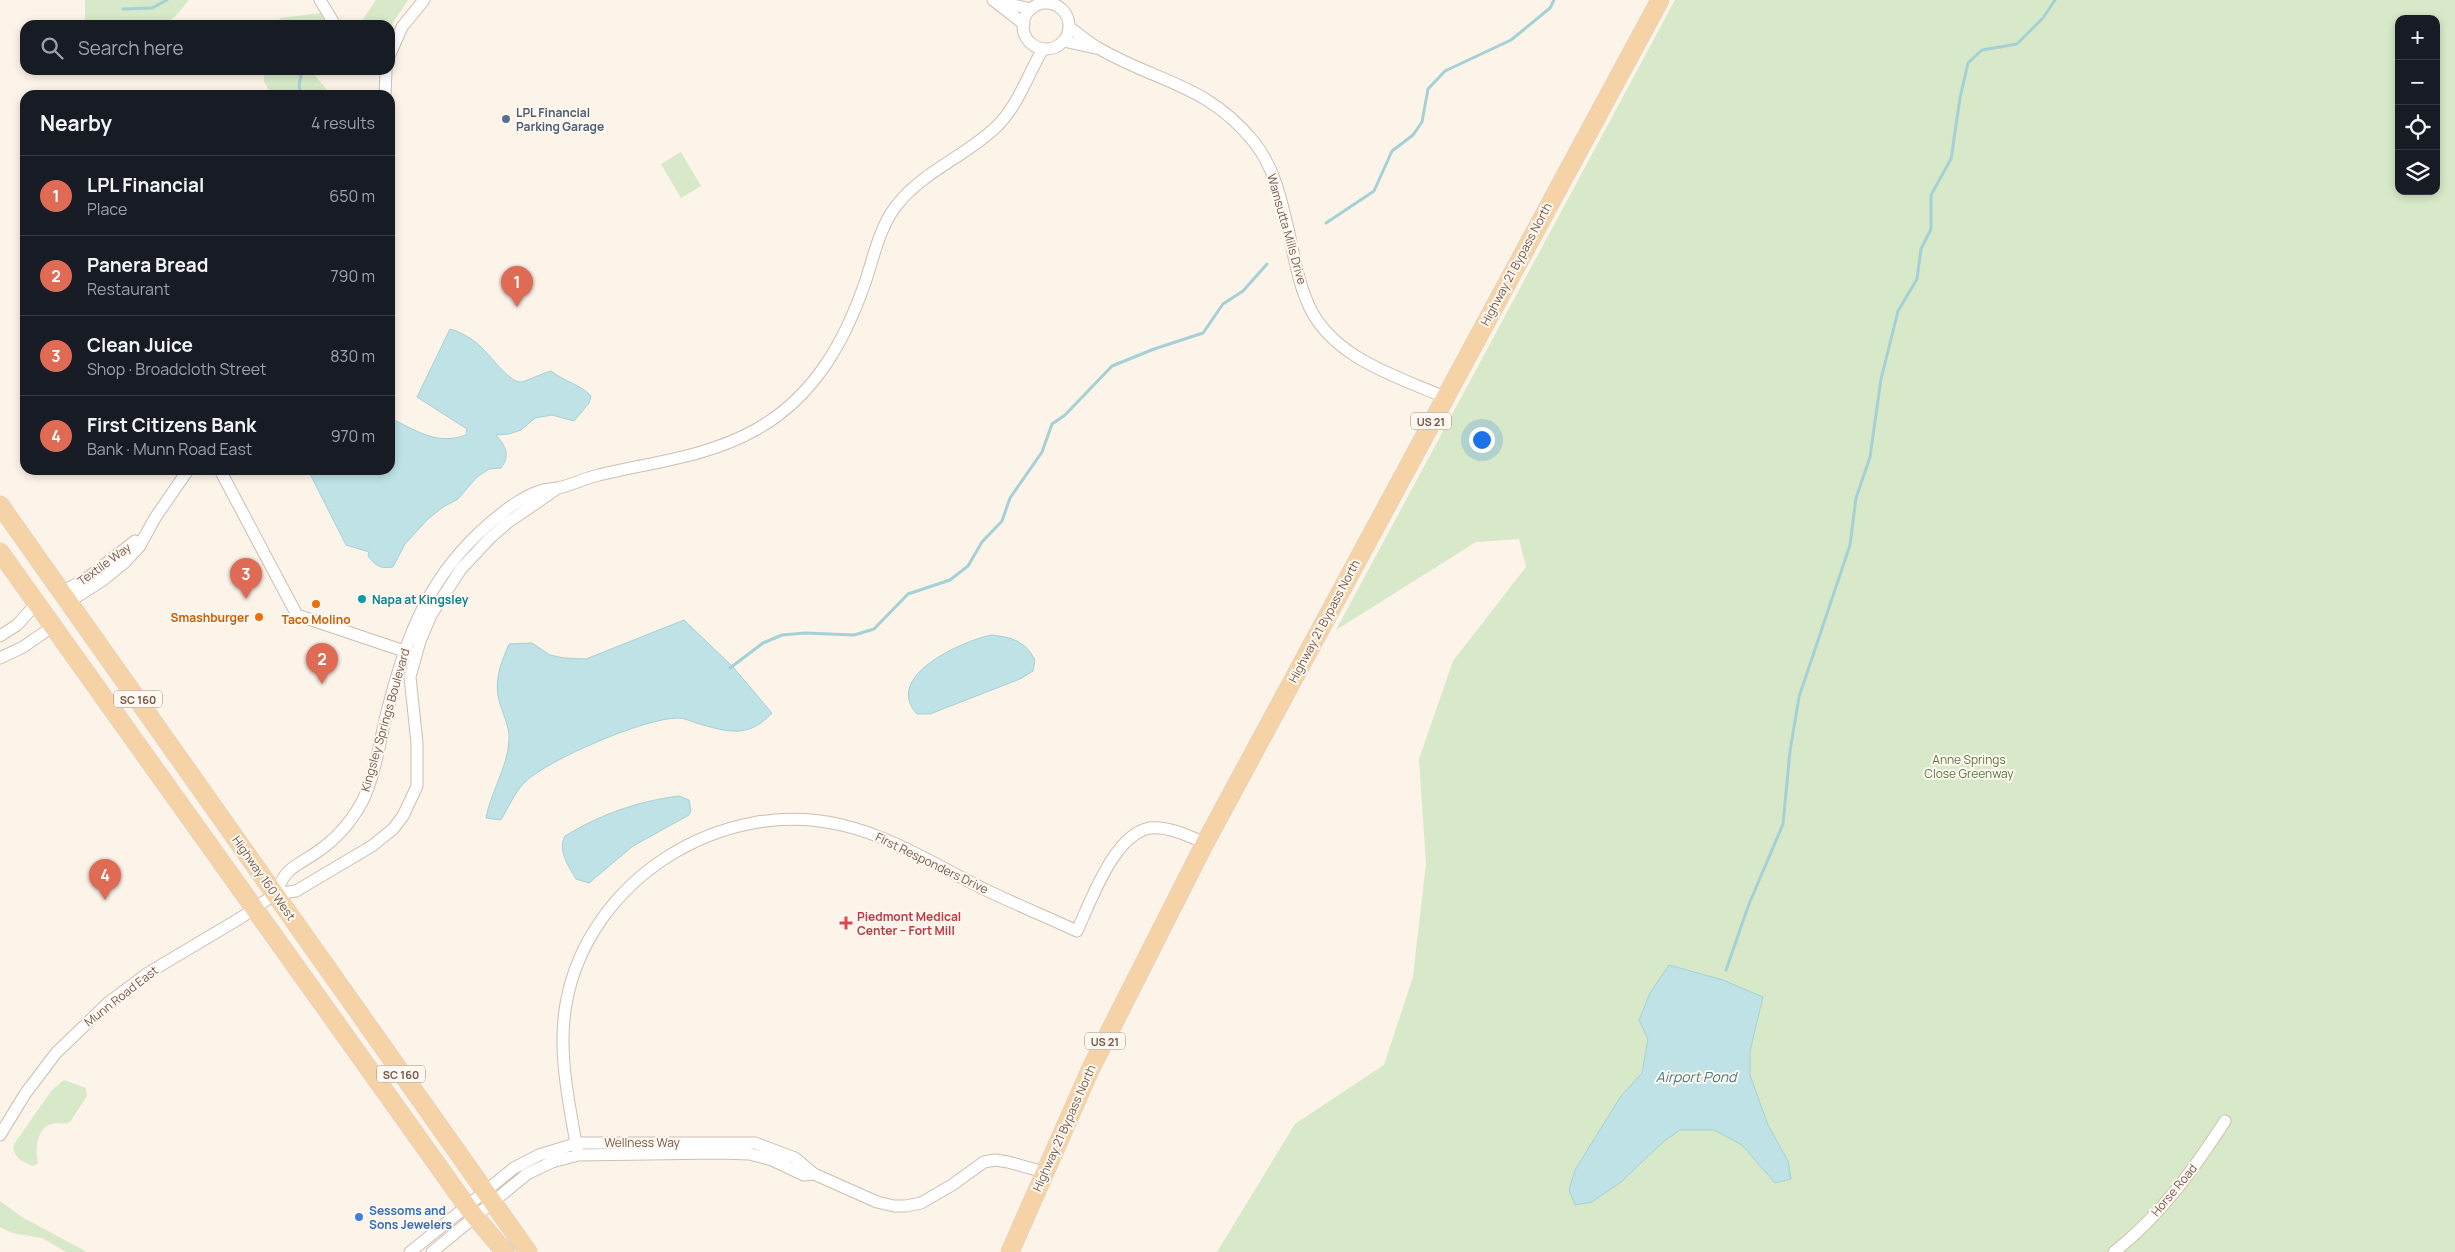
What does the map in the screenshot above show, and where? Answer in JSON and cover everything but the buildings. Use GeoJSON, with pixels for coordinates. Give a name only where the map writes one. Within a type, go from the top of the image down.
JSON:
{"type":"FeatureCollection","features":[{"type":"Feature","properties":{"kind":"main road","name":"Highway 21 Bypass North"},"geometry":{"type":"LineString","coordinates":[[1010,1252],[1091,1068],[1205,843],[1444,397],[1660,0]]}},
{"type":"Feature","properties":{"kind":"main road","name":"Highway 160 West"},"geometry":{"type":"LineString","coordinates":[[0,505],[275,894],[480,1204],[505,1252]]}},
{"type":"Feature","properties":{"kind":"main road","name":"Highway 160 West"},"geometry":{"type":"LineString","coordinates":[[0,552],[254,909],[480,1204],[528,1252]]}},
{"type":"Feature","properties":{"kind":"street"},"geometry":{"type":"LineString","coordinates":[[320,0],[332,20]]}},
{"type":"Feature","properties":{"kind":"street"},"geometry":{"type":"LineString","coordinates":[[395,43],[402,27],[424,0]]}},
{"type":"Feature","properties":{"kind":"street","name":"Wamsutta Mills Drive"},"geometry":{"type":"LineString","coordinates":[[994,0],[1032,9],[1045,3],[1059,7],[1068,19],[1069,27],[1099,49]]}},
{"type":"Feature","properties":{"kind":"street","name":"Wamsutta Mills Drive"},"geometry":{"type":"LineString","coordinates":[[994,0],[1024,24],[1026,36],[1038,46]]}},
{"type":"Feature","properties":{"kind":"street"},"geometry":{"type":"LineString","coordinates":[[1024,24],[1032,9]]}},
{"type":"Feature","properties":{"kind":"street"},"geometry":{"type":"LineString","coordinates":[[1038,46],[1058,46],[1064,41],[1069,27]]}},
{"type":"Feature","properties":{"kind":"street","name":"Wamsutta Mills Drive"},"geometry":{"type":"LineString","coordinates":[[1064,41],[1099,49],[1202,95],[1223,110],[1241,127],[1267,162],[1283,206],[1298,274],[1309,307],[1325,330],[1340,346],[1362,360],[1444,397]]}},
{"type":"Feature","properties":{"kind":"street","name":"Kingsley Springs Boulevard"},"geometry":{"type":"LineString","coordinates":[[275,894],[285,874],[322,849],[341,832],[362,802],[374,765],[404,652],[431,592],[441,575],[466,546],[505,510],[542,490],[559,488],[596,475],[682,458],[728,443],[755,430],[795,401],[823,370],[848,328],[882,234],[895,207],[924,179],[982,139],[996,127],[1013,105],[1038,46]]}},
{"type":"Feature","properties":{"kind":"street"},"geometry":{"type":"LineString","coordinates":[[385,90],[386,75]]}},
{"type":"Feature","properties":{"kind":"street","name":"Textile Way"},"geometry":{"type":"LineString","coordinates":[[66,596],[103,580],[124,563],[139,547],[144,534],[185,475]]}},
{"type":"Feature","properties":{"kind":"street"},"geometry":{"type":"LineString","coordinates":[[223,475],[291,604],[300,617],[416,655]]}},
{"type":"Feature","properties":{"kind":"street","name":"Kingsley Springs Boulevard"},"geometry":{"type":"LineString","coordinates":[[275,894],[296,891],[332,871],[372,846],[393,828],[403,816],[416,786],[416,743],[410,677],[431,615],[446,589],[461,569],[507,523],[559,488]]}},
{"type":"Feature","properties":{"kind":"street"},"geometry":{"type":"LineString","coordinates":[[0,636],[17,624],[36,604]]}},
{"type":"Feature","properties":{"kind":"street"},"geometry":{"type":"LineString","coordinates":[[0,658],[23,647],[52,627]]}},
{"type":"Feature","properties":{"kind":"street","name":"First Responders Drive"},"geometry":{"type":"LineString","coordinates":[[577,1149],[563,1057],[566,1004],[573,975],[586,945],[610,908],[656,863],[686,844],[720,830],[769,820],[808,820],[842,824],[888,840],[977,885],[1077,931],[1110,863],[1125,840],[1150,828],[1177,832],[1205,843]]}},
{"type":"Feature","properties":{"kind":"street","name":"Munn Road East"},"geometry":{"type":"LineString","coordinates":[[0,1135],[25,1094],[56,1053],[101,1009],[148,973],[254,909],[275,894]]}},
{"type":"Feature","properties":{"kind":"street","name":"Horse Road"},"geometry":{"type":"LineString","coordinates":[[2114,1252],[2164,1206],[2198,1162],[2225,1121]]}},
{"type":"Feature","properties":{"kind":"street","name":"Wellness Way"},"geometry":{"type":"LineString","coordinates":[[480,1204],[540,1166],[577,1149],[719,1148],[772,1160],[804,1175],[814,1174],[878,1202],[906,1206],[929,1199],[984,1162],[995,1160],[1008,1162],[1044,1172]]}},
{"type":"Feature","properties":{"kind":"street"},"geometry":{"type":"LineString","coordinates":[[410,1252],[480,1204]]}},
{"type":"Feature","properties":{"kind":"street"},"geometry":{"type":"LineString","coordinates":[[432,1252],[480,1204]]}},
{"type":"Feature","properties":{"kind":"green space"},"geometry":{"type":"Polygon","coordinates":[[[85,0],[189,0],[170,20],[85,20],[85,0]]]}},
{"type":"Feature","properties":{"kind":"green space"},"geometry":{"type":"Polygon","coordinates":[[[376,0],[408,0],[395,20],[362,20],[376,0]]]}},
{"type":"Feature","properties":{"kind":"green space","name":"Anne Springs Close Greenway"},"geometry":{"type":"Polygon","coordinates":[[[1675,0],[2455,0],[2455,1252],[1217,1252],[1295,1124],[1384,1065],[1413,977],[1426,863],[1419,759],[1453,661],[1526,567],[1519,539],[1476,542],[1336,630],[1675,0]]]}},
{"type":"Feature","properties":{"kind":"green space"},"geometry":{"type":"Polygon","coordinates":[[[320,13],[325,20],[279,20],[280,18],[320,13]]]}},
{"type":"Feature","properties":{"kind":"green space"},"geometry":{"type":"Polygon","coordinates":[[[264,75],[315,75],[326,90],[269,90],[264,82],[264,75]]]}},
{"type":"Feature","properties":{"kind":"green space"},"geometry":{"type":"Polygon","coordinates":[[[681,152],[701,186],[681,198],[661,164],[681,152]]]}},
{"type":"Feature","properties":{"kind":"green space"},"geometry":{"type":"Polygon","coordinates":[[[64,1080],[86,1088],[87,1096],[70,1122],[51,1124],[42,1131],[37,1147],[38,1163],[33,1166],[16,1155],[14,1144],[52,1090],[64,1080]]]}},
{"type":"Feature","properties":{"kind":"green space"},"geometry":{"type":"Polygon","coordinates":[[[0,1201],[22,1217],[87,1252],[66,1252],[42,1238],[12,1233],[0,1227],[0,1201]]]}},
{"type":"Feature","properties":{"kind":"water"},"geometry":{"type":"Polygon","coordinates":[[[450,329],[477,343],[510,377],[519,382],[551,371],[591,396],[589,403],[574,421],[552,415],[535,418],[521,430],[509,434],[496,435],[506,450],[506,459],[501,468],[489,469],[477,477],[458,499],[443,507],[428,519],[405,544],[393,567],[385,568],[376,564],[368,556],[369,552],[346,545],[311,475],[395,475],[395,420],[418,432],[436,438],[455,438],[466,435],[467,429],[417,397],[450,329]]]}},
{"type":"Feature","properties":{"kind":"water"},"geometry":{"type":"Polygon","coordinates":[[[684,620],[733,667],[772,713],[754,727],[746,730],[728,731],[678,718],[663,720],[621,732],[554,762],[521,786],[501,820],[486,818],[508,751],[509,735],[499,702],[497,682],[509,644],[532,643],[550,655],[586,659],[684,620]]]}},
{"type":"Feature","properties":{"kind":"water"},"geometry":{"type":"Polygon","coordinates":[[[991,635],[1012,639],[1027,648],[1035,660],[1033,671],[1020,679],[930,714],[917,714],[909,700],[910,686],[918,674],[930,662],[946,653],[991,635]]]}},
{"type":"Feature","properties":{"kind":"water"},"geometry":{"type":"Polygon","coordinates":[[[679,796],[689,800],[691,811],[689,815],[633,846],[589,883],[576,879],[563,853],[562,847],[565,836],[605,815],[619,810],[649,801],[679,796]]]}},
{"type":"Feature","properties":{"kind":"water","name":"Airport Pond"},"geometry":{"type":"Polygon","coordinates":[[[1669,965],[1723,980],[1763,997],[1750,1051],[1750,1075],[1768,1125],[1788,1161],[1791,1179],[1775,1183],[1742,1145],[1714,1130],[1680,1130],[1663,1142],[1621,1182],[1592,1202],[1575,1205],[1569,1190],[1575,1170],[1621,1096],[1642,1073],[1648,1039],[1639,1020],[1650,993],[1669,965]]]}},
{"type":"Feature","properties":{"kind":"waterway"},"geometry":{"type":"LineString","coordinates":[[123,9],[152,8],[167,0]]}},
{"type":"Feature","properties":{"kind":"waterway"},"geometry":{"type":"LineString","coordinates":[[1326,223],[1374,191],[1392,151],[1413,135],[1422,122],[1428,89],[1445,71],[1511,40],[1550,8],[1554,0]]}},
{"type":"Feature","properties":{"kind":"waterway"},"geometry":{"type":"LineString","coordinates":[[1726,970],[1749,904],[1783,824],[1790,751],[1799,697],[1850,545],[1856,498],[1870,457],[1881,379],[1898,311],[1917,279],[1921,249],[1931,229],[1931,195],[1951,159],[1960,98],[1968,63],[1982,50],[2017,44],[2043,18],[2055,0]]}},
{"type":"Feature","properties":{"kind":"waterway"},"geometry":{"type":"LineString","coordinates":[[300,90],[301,75]]}},
{"type":"Feature","properties":{"kind":"waterway"},"geometry":{"type":"LineString","coordinates":[[730,668],[763,643],[782,635],[805,633],[854,635],[874,629],[908,594],[950,580],[968,566],[982,542],[1002,521],[1010,498],[1042,452],[1052,424],[1065,415],[1112,366],[1154,349],[1203,333],[1223,304],[1243,291],[1267,264]]}},
{"type":"Feature","properties":{"kind":"place","name":"LPL Financial Parking Garage"},"geometry":{"type":"Point","coordinates":[506,119]}},
{"type":"Feature","properties":{"kind":"place","name":"LPL Financial"},"geometry":{"type":"Point","coordinates":[517,307]}},
{"type":"Feature","properties":{"kind":"place","name":"Clean Juice"},"geometry":{"type":"Point","coordinates":[246,599]}},
{"type":"Feature","properties":{"kind":"place","name":"Napa at Kingsley"},"geometry":{"type":"Point","coordinates":[362,599]}},
{"type":"Feature","properties":{"kind":"place","name":"Taco Molino"},"geometry":{"type":"Point","coordinates":[316,604]}},
{"type":"Feature","properties":{"kind":"place","name":"Smashburger"},"geometry":{"type":"Point","coordinates":[259,617]}},
{"type":"Feature","properties":{"kind":"place","name":"Panera Bread"},"geometry":{"type":"Point","coordinates":[322,684]}},
{"type":"Feature","properties":{"kind":"place","name":"First Citizens Bank"},"geometry":{"type":"Point","coordinates":[105,900]}},
{"type":"Feature","properties":{"kind":"place","name":"Piedmont Medical Center – Fort Mill"},"geometry":{"type":"Point","coordinates":[846,923]}},
{"type":"Feature","properties":{"kind":"place","name":"Sessoms and Sons Jewelers"},"geometry":{"type":"Point","coordinates":[359,1217]}}]}
